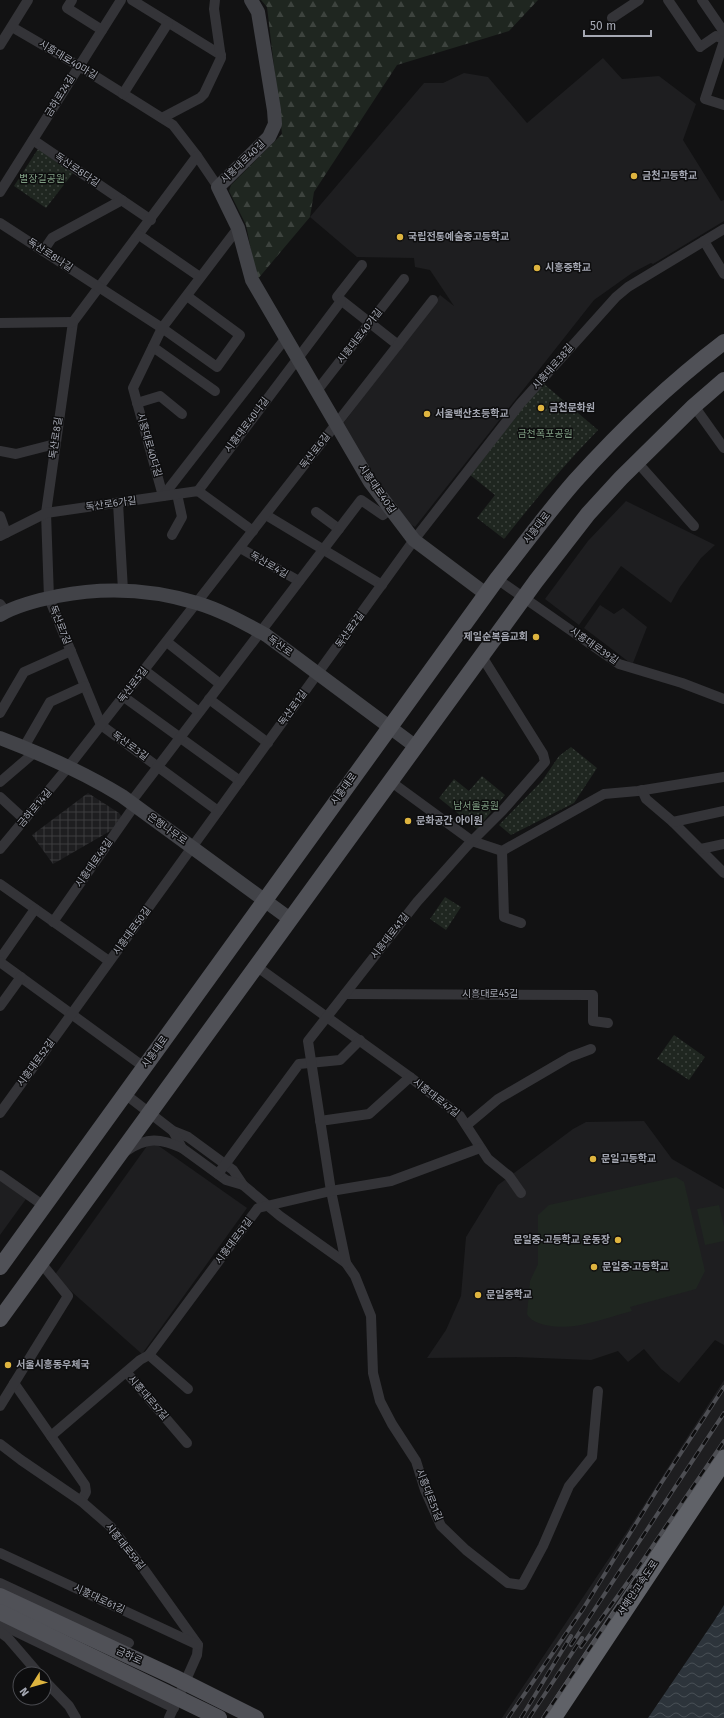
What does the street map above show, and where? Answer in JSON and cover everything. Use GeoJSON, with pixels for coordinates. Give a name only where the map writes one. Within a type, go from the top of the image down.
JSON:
{"type":"FeatureCollection","features":[{"type":"Feature","properties":{"kind":"highway","name":"서해안고속도로"},"geometry":{"type":"LineString","coordinates":[[552,1718],[724,1459]]}},
{"type":"Feature","properties":{"kind":"highway","name":"서해안고속도로"},"geometry":{"type":"LineString","coordinates":[[566,1718],[724,1479]]}},
{"type":"Feature","properties":{"kind":"main road","name":"시흥대로"},"geometry":{"type":"LineString","coordinates":[[0,1267],[497,579],[574,482],[634,420],[672,385],[724,342]]}},
{"type":"Feature","properties":{"kind":"main road"},"geometry":{"type":"LineString","coordinates":[[0,1319],[524,597],[588,514],[637,462],[694,406],[724,380]]}},
{"type":"Feature","properties":{"kind":"main road","name":"금하로"},"geometry":{"type":"LineString","coordinates":[[0,1596],[186,1683],[256,1718]]}},
{"type":"Feature","properties":{"kind":"main road","name":"금하로"},"geometry":{"type":"LineString","coordinates":[[0,1612],[176,1703],[219,1718]]}},
{"type":"Feature","properties":{"kind":"street"},"geometry":{"type":"LineString","coordinates":[[0,45],[28,0]]}},
{"type":"Feature","properties":{"kind":"street"},"geometry":{"type":"LineString","coordinates":[[72,0],[67,8],[102,30]]}},
{"type":"Feature","properties":{"kind":"street","name":"금하로24길"},"geometry":{"type":"LineString","coordinates":[[0,192],[121,0]]}},
{"type":"Feature","properties":{"kind":"street"},"geometry":{"type":"LineString","coordinates":[[132,0],[221,55]]}},
{"type":"Feature","properties":{"kind":"street"},"geometry":{"type":"LineString","coordinates":[[162,118],[200,98],[204,94],[221,55],[214,9],[215,0]]}},
{"type":"Feature","properties":{"kind":"street","name":"시흥대로40길"},"geometry":{"type":"LineString","coordinates":[[250,0],[258,12],[275,124],[269,137],[218,187],[238,228],[252,280],[285,339],[370,482],[390,509],[414,540],[486,594]]}},
{"type":"Feature","properties":{"kind":"street"},"geometry":{"type":"LineString","coordinates":[[612,18],[639,0]]}},
{"type":"Feature","properties":{"kind":"street"},"geometry":{"type":"LineString","coordinates":[[668,0],[700,47],[716,36],[724,40],[705,98],[724,105]]}},
{"type":"Feature","properties":{"kind":"street"},"geometry":{"type":"LineString","coordinates":[[702,0],[724,32]]}},
{"type":"Feature","properties":{"kind":"street"},"geometry":{"type":"LineString","coordinates":[[123,94],[168,22]]}},
{"type":"Feature","properties":{"kind":"street","name":"시흥대로40마길"},"geometry":{"type":"LineString","coordinates":[[12,27],[79,66],[173,125],[197,156],[218,187]]}},
{"type":"Feature","properties":{"kind":"street","name":"독산로8다길"},"geometry":{"type":"LineString","coordinates":[[33,140],[151,220]]}},
{"type":"Feature","properties":{"kind":"street"},"geometry":{"type":"LineString","coordinates":[[0,323],[73,322],[151,220],[197,156]]}},
{"type":"Feature","properties":{"kind":"street"},"geometry":{"type":"LineString","coordinates":[[43,251],[52,238],[122,200]]}},
{"type":"Feature","properties":{"kind":"street","name":"독산로8나길"},"geometry":{"type":"LineString","coordinates":[[0,223],[100,288]]}},
{"type":"Feature","properties":{"kind":"street","name":"시흥대로40다길"},"geometry":{"type":"LineString","coordinates":[[163,496],[132,388],[162,328],[238,228]]}},
{"type":"Feature","properties":{"kind":"street","name":"시흥대로38길"},"geometry":{"type":"LineString","coordinates":[[414,540],[520,404],[616,297],[628,287],[724,228]]}},
{"type":"Feature","properties":{"kind":"street"},"geometry":{"type":"LineString","coordinates":[[139,235],[200,277]]}},
{"type":"Feature","properties":{"kind":"street"},"geometry":{"type":"LineString","coordinates":[[704,241],[724,274]]}},
{"type":"Feature","properties":{"kind":"street"},"geometry":{"type":"LineString","coordinates":[[362,265],[337,297],[398,345]]}},
{"type":"Feature","properties":{"kind":"street","name":"시흥대로40가길"},"geometry":{"type":"LineString","coordinates":[[316,392],[404,279]]}},
{"type":"Feature","properties":{"kind":"street"},"geometry":{"type":"LineString","coordinates":[[100,288],[162,328],[217,367],[240,335],[187,296]]}},
{"type":"Feature","properties":{"kind":"street","name":"독산로6길"},"geometry":{"type":"LineString","coordinates":[[197,603],[433,300]]}},
{"type":"Feature","properties":{"kind":"street"},"geometry":{"type":"LineString","coordinates":[[297,359],[342,301]]}},
{"type":"Feature","properties":{"kind":"street","name":"독산로8길"},"geometry":{"type":"LineString","coordinates":[[49,598],[46,513],[73,322]]}},
{"type":"Feature","properties":{"kind":"street","name":"시흥대로40다길"},"geometry":{"type":"LineString","coordinates":[[163,496],[285,339]]}},
{"type":"Feature","properties":{"kind":"street"},"geometry":{"type":"LineString","coordinates":[[153,347],[215,391]]}},
{"type":"Feature","properties":{"kind":"street","name":"시흥대로40나길"},"geometry":{"type":"LineString","coordinates":[[198,491],[297,359]]}},
{"type":"Feature","properties":{"kind":"street"},"geometry":{"type":"LineString","coordinates":[[136,403],[160,396],[182,414]]}},
{"type":"Feature","properties":{"kind":"street"},"geometry":{"type":"LineString","coordinates":[[694,406],[724,448]]}},
{"type":"Feature","properties":{"kind":"street"},"geometry":{"type":"LineString","coordinates":[[0,452],[16,454],[55,444]]}},
{"type":"Feature","properties":{"kind":"street"},"geometry":{"type":"LineString","coordinates":[[637,462],[694,526]]}},
{"type":"Feature","properties":{"kind":"street"},"geometry":{"type":"LineString","coordinates":[[198,491],[253,532]]}},
{"type":"Feature","properties":{"kind":"street","name":"독산로6가길"},"geometry":{"type":"LineString","coordinates":[[3,534],[46,513],[198,491]]}},
{"type":"Feature","properties":{"kind":"street"},"geometry":{"type":"LineString","coordinates":[[172,535],[182,517],[177,494]]}},
{"type":"Feature","properties":{"kind":"street","name":"독산로4길"},"geometry":{"type":"LineString","coordinates":[[260,632],[361,500],[383,515],[390,509]]}},
{"type":"Feature","properties":{"kind":"street"},"geometry":{"type":"LineString","coordinates":[[118,503],[123,590]]}},
{"type":"Feature","properties":{"kind":"street"},"geometry":{"type":"LineString","coordinates":[[316,512],[339,529]]}},
{"type":"Feature","properties":{"kind":"street"},"geometry":{"type":"LineString","coordinates":[[266,515],[382,585]]}},
{"type":"Feature","properties":{"kind":"street"},"geometry":{"type":"LineString","coordinates":[[0,516],[3,534]]}},
{"type":"Feature","properties":{"kind":"street","name":"독산로2길"},"geometry":{"type":"LineString","coordinates":[[318,674],[414,540]]}},
{"type":"Feature","properties":{"kind":"street","name":"독산로4길"},"geometry":{"type":"LineString","coordinates":[[240,548],[299,581]]}},
{"type":"Feature","properties":{"kind":"street","name":"시흥대로39길"},"geometry":{"type":"LineString","coordinates":[[497,579],[619,664],[682,683],[724,699]]}},
{"type":"Feature","properties":{"kind":"street","name":"독산로"},"geometry":{"type":"LineString","coordinates":[[2,610],[49,598],[81,592],[123,590],[155,593],[197,603],[237,620],[260,632],[415,746]]}},
{"type":"Feature","properties":{"kind":"street","name":"독산로7길"},"geometry":{"type":"LineString","coordinates":[[49,598],[101,726]]}},
{"type":"Feature","properties":{"kind":"street","name":"독산로5길"},"geometry":{"type":"LineString","coordinates":[[69,766],[197,603]]}},
{"type":"Feature","properties":{"kind":"street","name":"독산로3길"},"geometry":{"type":"LineString","coordinates":[[133,804],[158,766],[260,632]]}},
{"type":"Feature","properties":{"kind":"street"},"geometry":{"type":"LineString","coordinates":[[167,642],[220,684]]}},
{"type":"Feature","properties":{"kind":"street","name":"독산로7길"},"geometry":{"type":"LineString","coordinates":[[0,713],[24,672],[71,651]]}},
{"type":"Feature","properties":{"kind":"street","name":"시흥대로41길"},"geometry":{"type":"LineString","coordinates":[[346,1263],[331,1191],[308,1041],[417,902],[472,841],[503,810],[545,762],[543,754],[481,655]]}},
{"type":"Feature","properties":{"kind":"street"},"geometry":{"type":"LineString","coordinates":[[144,670],[199,712]]}},
{"type":"Feature","properties":{"kind":"street","name":"독산로1길"},"geometry":{"type":"LineString","coordinates":[[192,847],[318,674]]}},
{"type":"Feature","properties":{"kind":"street"},"geometry":{"type":"LineString","coordinates":[[0,782],[30,750],[50,702],[85,686]]}},
{"type":"Feature","properties":{"kind":"street"},"geometry":{"type":"LineString","coordinates":[[124,697],[240,781]]}},
{"type":"Feature","properties":{"kind":"street"},"geometry":{"type":"LineString","coordinates":[[209,699],[268,742]]}},
{"type":"Feature","properties":{"kind":"street","name":"독산로3길"},"geometry":{"type":"LineString","coordinates":[[101,726],[158,766]]}},
{"type":"Feature","properties":{"kind":"street","name":"은행나무로"},"geometry":{"type":"LineString","coordinates":[[0,738],[69,766],[95,779],[133,804],[290,919]]}},
{"type":"Feature","properties":{"kind":"street","name":"금하로14길"},"geometry":{"type":"LineString","coordinates":[[0,849],[69,766]]}},
{"type":"Feature","properties":{"kind":"street"},"geometry":{"type":"LineString","coordinates":[[158,766],[218,811]]}},
{"type":"Feature","properties":{"kind":"street"},"geometry":{"type":"LineString","coordinates":[[390,781],[472,841],[502,851],[604,794],[642,790],[724,777]]}},
{"type":"Feature","properties":{"kind":"street"},"geometry":{"type":"LineString","coordinates":[[642,790],[646,799],[674,822],[724,873]]}},
{"type":"Feature","properties":{"kind":"street"},"geometry":{"type":"LineString","coordinates":[[0,797],[25,820]]}},
{"type":"Feature","properties":{"kind":"street","name":"시흥대로48길"},"geometry":{"type":"LineString","coordinates":[[53,922],[133,804]]}},
{"type":"Feature","properties":{"kind":"street"},"geometry":{"type":"LineString","coordinates":[[674,822],[724,811]]}},
{"type":"Feature","properties":{"kind":"street"},"geometry":{"type":"LineString","coordinates":[[701,849],[724,844]]}},
{"type":"Feature","properties":{"kind":"street","name":"시흥대로50길"},"geometry":{"type":"LineString","coordinates":[[71,1014],[192,847]]}},
{"type":"Feature","properties":{"kind":"street"},"geometry":{"type":"LineString","coordinates":[[502,851],[504,917],[521,923]]}},
{"type":"Feature","properties":{"kind":"street"},"geometry":{"type":"LineString","coordinates":[[0,884],[109,961]]}},
{"type":"Feature","properties":{"kind":"street"},"geometry":{"type":"LineString","coordinates":[[35,909],[0,960],[144,1067]]}},
{"type":"Feature","properties":{"kind":"street","name":"시흥대로47길"},"geometry":{"type":"LineString","coordinates":[[256,966],[360,1040],[460,1116],[480,1148],[493,1165],[509,1176],[521,1193]]}},
{"type":"Feature","properties":{"kind":"street"},"geometry":{"type":"LineString","coordinates":[[0,1006],[21,977]]}},
{"type":"Feature","properties":{"kind":"street","name":"시흥대로45길"},"geometry":{"type":"LineString","coordinates":[[345,994],[593,995],[593,1021],[608,1023]]}},
{"type":"Feature","properties":{"kind":"street","name":"시흥대로52길"},"geometry":{"type":"LineString","coordinates":[[0,1113],[71,1014]]}},
{"type":"Feature","properties":{"kind":"street"},"geometry":{"type":"LineString","coordinates":[[218,1174],[299,1064],[340,1060],[360,1040]]}},
{"type":"Feature","properties":{"kind":"street"},"geometry":{"type":"LineString","coordinates":[[467,1125],[498,1099],[570,1057],[591,1049]]}},
{"type":"Feature","properties":{"kind":"street","name":"시흥대로47길"},"geometry":{"type":"LineString","coordinates":[[320,1122],[369,1114],[410,1077]]}},
{"type":"Feature","properties":{"kind":"street","name":"시흥대로51길"},"geometry":{"type":"LineString","coordinates":[[125,1094],[173,1131],[188,1137],[233,1170],[243,1186]]}},
{"type":"Feature","properties":{"kind":"street","name":"시흥대로51길"},"geometry":{"type":"LineString","coordinates":[[173,1131],[182,1148],[226,1180],[243,1186],[346,1263],[355,1276],[368,1305],[371,1316],[373,1373],[380,1401],[392,1424],[416,1461],[441,1526],[452,1538],[508,1583],[522,1586],[543,1546],[569,1486],[592,1457],[598,1391]]}},
{"type":"Feature","properties":{"kind":"street"},"geometry":{"type":"LineString","coordinates":[[118,1156],[144,1140],[168,1142],[182,1148]]}},
{"type":"Feature","properties":{"kind":"street","name":"시흥대로51길"},"geometry":{"type":"LineString","coordinates":[[127,1373],[140,1360],[149,1355],[258,1208],[331,1191],[391,1181],[480,1148]]}},
{"type":"Feature","properties":{"kind":"street"},"geometry":{"type":"LineString","coordinates":[[0,1175],[44,1206]]}},
{"type":"Feature","properties":{"kind":"street"},"geometry":{"type":"LineString","coordinates":[[0,1406],[68,1296],[41,1263]]}},
{"type":"Feature","properties":{"kind":"street"},"geometry":{"type":"LineString","coordinates":[[149,1355],[188,1389]]}},
{"type":"Feature","properties":{"kind":"street","name":"시흥대로57길"},"geometry":{"type":"LineString","coordinates":[[51,1436],[127,1373],[187,1443]]}},
{"type":"Feature","properties":{"kind":"street"},"geometry":{"type":"LineString","coordinates":[[14,1383],[85,1484],[86,1492],[81,1501]]}},
{"type":"Feature","properties":{"kind":"street","name":"시흥대로59길"},"geometry":{"type":"LineString","coordinates":[[0,1444],[81,1501],[111,1527],[143,1568],[198,1645]]}},
{"type":"Feature","properties":{"kind":"street","name":"시흥대로61길"},"geometry":{"type":"LineString","coordinates":[[0,1553],[198,1645]]}},
{"type":"Feature","properties":{"kind":"street"},"geometry":{"type":"LineString","coordinates":[[0,1583],[129,1643]]}},
{"type":"Feature","properties":{"kind":"street"},"geometry":{"type":"LineString","coordinates":[[0,1624],[176,1703]]}},
{"type":"Feature","properties":{"kind":"street"},"geometry":{"type":"LineString","coordinates":[[0,1632],[8,1638],[32,1666]]}},
{"type":"Feature","properties":{"kind":"street"},"geometry":{"type":"LineString","coordinates":[[169,1718],[186,1683],[197,1655],[198,1645]]}},
{"type":"Feature","properties":{"kind":"street"},"geometry":{"type":"LineString","coordinates":[[52,1688],[69,1706],[76,1718]]}},
{"type":"Feature","properties":{"kind":"shaded area"},"geometry":{"type":"Polygon","coordinates":[[[603,58],[622,79],[659,76],[696,104],[683,140],[721,201],[724,200],[724,221],[653,264],[651,263],[632,273],[594,300],[415,527],[410,524],[375,478],[342,425],[440,295],[454,306],[430,270],[415,267],[414,258],[357,257],[310,217],[424,83],[443,83],[464,73],[488,77],[527,123],[603,58]]]}},
{"type":"Feature","properties":{"kind":"shaded area"},"geometry":{"type":"Polygon","coordinates":[[[626,501],[715,545],[701,558],[680,587],[671,603],[621,566],[579,625],[545,599],[588,541],[626,501]]]}},
{"type":"Feature","properties":{"kind":"shaded area"},"geometry":{"type":"Polygon","coordinates":[[[600,605],[614,614],[623,608],[647,627],[633,663],[629,662],[584,628],[600,605]]]}},
{"type":"Feature","properties":{"kind":"shaded area"},"geometry":{"type":"Polygon","coordinates":[[[88,793],[119,813],[122,817],[112,830],[53,864],[32,835],[88,793]]]}},
{"type":"Feature","properties":{"kind":"shaded area","name":"문일중·고등학교"},"geometry":{"type":"Polygon","coordinates":[[[644,1121],[672,1159],[724,1189],[724,1345],[715,1340],[679,1383],[661,1369],[644,1349],[628,1362],[618,1351],[591,1360],[515,1357],[427,1358],[446,1330],[461,1296],[466,1237],[498,1185],[573,1129],[586,1122],[644,1121]]]}},
{"type":"Feature","properties":{"kind":"shaded area"},"geometry":{"type":"Polygon","coordinates":[[[156,1144],[247,1208],[142,1354],[54,1276],[147,1146],[156,1144]]]}},
{"type":"Feature","properties":{"kind":"shaded area"},"geometry":{"type":"Polygon","coordinates":[[[0,1180],[26,1199],[0,1235],[0,1180]]]}},
{"type":"Feature","properties":{"kind":"shaded area"},"geometry":{"type":"Polygon","coordinates":[[[724,1380],[724,1465],[558,1718],[502,1718],[624,1536],[724,1380]]]}},
{"type":"Feature","properties":{"kind":"green space"},"geometry":{"type":"Polygon","coordinates":[[[261,0],[538,0],[509,31],[397,65],[314,192],[310,217],[257,280],[246,225],[229,191],[231,185],[282,134],[267,7],[261,0]]]}},
{"type":"Feature","properties":{"kind":"green space","name":"별장길공원"},"geometry":{"type":"Polygon","coordinates":[[[38,149],[73,173],[46,208],[14,186],[38,149]]]}},
{"type":"Feature","properties":{"kind":"green space","name":"금천폭포공원"},"geometry":{"type":"Polygon","coordinates":[[[544,384],[598,430],[550,483],[504,539],[477,518],[495,495],[469,474],[519,411],[544,384]]]}},
{"type":"Feature","properties":{"kind":"green space"},"geometry":{"type":"Polygon","coordinates":[[[571,747],[597,768],[574,803],[511,835],[499,825],[542,781],[559,756],[571,747]]]}},
{"type":"Feature","properties":{"kind":"green space","name":"남서울공원"},"geometry":{"type":"Polygon","coordinates":[[[482,776],[505,795],[477,829],[439,798],[454,779],[469,791],[482,776]]]}},
{"type":"Feature","properties":{"kind":"green space"},"geometry":{"type":"Polygon","coordinates":[[[445,897],[461,907],[446,930],[430,919],[445,897]]]}},
{"type":"Feature","properties":{"kind":"green space"},"geometry":{"type":"Polygon","coordinates":[[[674,1035],[705,1057],[689,1080],[657,1059],[674,1035]]]}},
{"type":"Feature","properties":{"kind":"green space","name":"문일중·고등학교 운동장"},"geometry":{"type":"Polygon","coordinates":[[[676,1177],[684,1182],[705,1271],[696,1289],[630,1307],[632,1311],[575,1326],[548,1326],[535,1322],[530,1318],[527,1314],[530,1281],[538,1264],[538,1215],[549,1205],[676,1177]]]}},
{"type":"Feature","properties":{"kind":"green space"},"geometry":{"type":"Polygon","coordinates":[[[719,1205],[724,1227],[724,1241],[705,1245],[697,1209],[719,1205]]]}},
{"type":"Feature","properties":{"kind":"water"},"geometry":{"type":"Polygon","coordinates":[[[724,1605],[724,1718],[648,1718],[714,1621],[724,1605]]]}},
{"type":"Feature","properties":{"kind":"railway"},"geometry":{"type":"LineString","coordinates":[[508,1718],[583,1609],[660,1485],[724,1387]]}},
{"type":"Feature","properties":{"kind":"railway"},"geometry":{"type":"LineString","coordinates":[[571,1645],[724,1413]]}},
{"type":"Feature","properties":{"kind":"railway"},"geometry":{"type":"LineString","coordinates":[[581,1647],[635,1572],[724,1441]]}},
{"type":"Feature","properties":{"kind":"railway"},"geometry":{"type":"LineString","coordinates":[[543,1718],[637,1578]]}},
{"type":"Feature","properties":{"kind":"railway"},"geometry":{"type":"LineString","coordinates":[[521,1718],[571,1636]]}},
{"type":"Feature","properties":{"kind":"railway"},"geometry":{"type":"LineString","coordinates":[[529,1718],[582,1638]]}},
{"type":"Feature","properties":{"kind":"place","name":"금천고등학교"},"geometry":{"type":"Point","coordinates":[634,176]}},
{"type":"Feature","properties":{"kind":"place","name":"국립전통예술중고등학교"},"geometry":{"type":"Point","coordinates":[400,237]}},
{"type":"Feature","properties":{"kind":"place","name":"시흥중학교"},"geometry":{"type":"Point","coordinates":[537,268]}},
{"type":"Feature","properties":{"kind":"place","name":"금천문화원"},"geometry":{"type":"Point","coordinates":[541,408]}},
{"type":"Feature","properties":{"kind":"place","name":"서울백산초등학교"},"geometry":{"type":"Point","coordinates":[427,414]}},
{"type":"Feature","properties":{"kind":"place","name":"제일순복음교회"},"geometry":{"type":"Point","coordinates":[536,637]}},
{"type":"Feature","properties":{"kind":"place","name":"문화공간 아이원"},"geometry":{"type":"Point","coordinates":[408,821]}},
{"type":"Feature","properties":{"kind":"place","name":"문일고등학교"},"geometry":{"type":"Point","coordinates":[593,1159]}},
{"type":"Feature","properties":{"kind":"place","name":"문일중·고등학교 운동장"},"geometry":{"type":"Point","coordinates":[618,1240]}},
{"type":"Feature","properties":{"kind":"place","name":"문일중·고등학교"},"geometry":{"type":"Point","coordinates":[594,1267]}},
{"type":"Feature","properties":{"kind":"place","name":"문일중학교"},"geometry":{"type":"Point","coordinates":[478,1295]}},
{"type":"Feature","properties":{"kind":"place","name":"서울시흥동우체국"},"geometry":{"type":"Point","coordinates":[8,1365]}}]}
